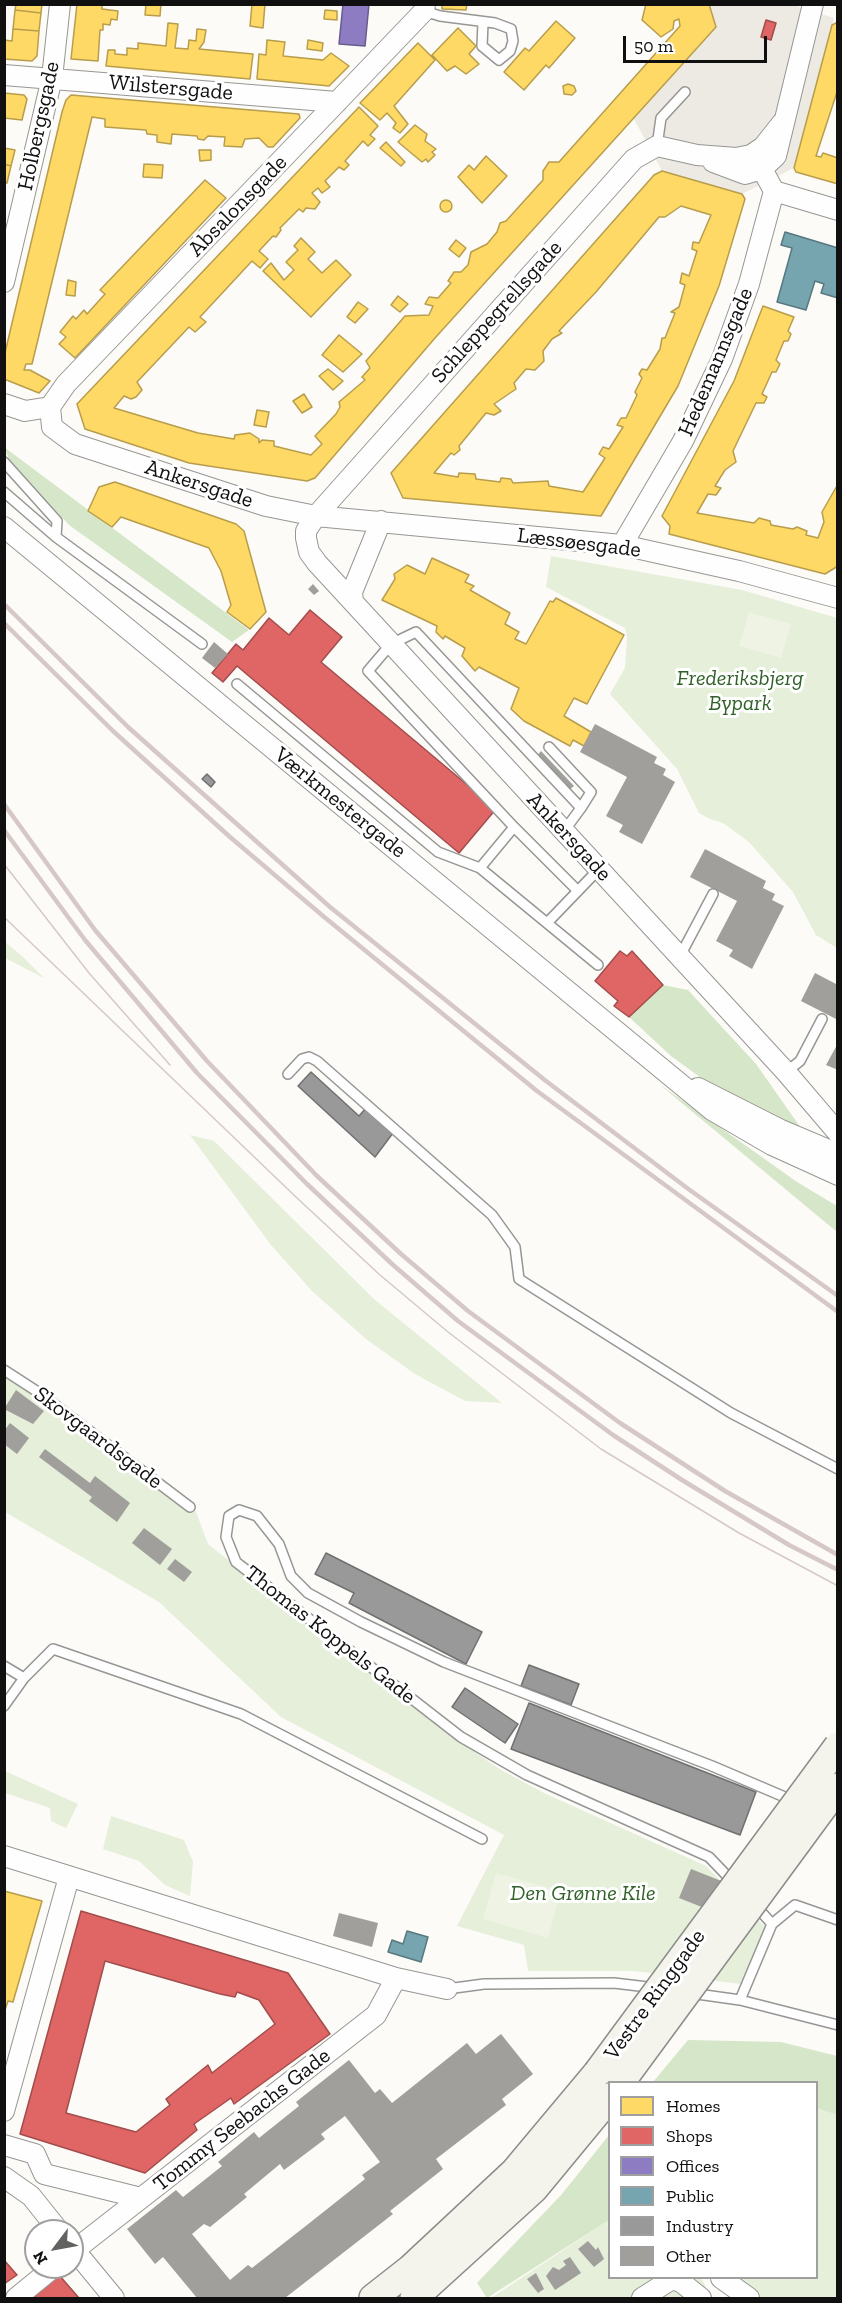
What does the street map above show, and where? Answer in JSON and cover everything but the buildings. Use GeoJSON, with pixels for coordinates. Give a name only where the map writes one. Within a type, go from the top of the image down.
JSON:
{"type":"FeatureCollection","features":[{"type":"Feature","properties":{"kind":"main road","name":"Vestre Ringgade"},"geometry":{"type":"LineString","coordinates":[[609,2078],[837,1746]]}},
{"type":"Feature","properties":{"kind":"main road","name":"Vestre Ringgade"},"geometry":{"type":"LineString","coordinates":[[373,2298],[410,2269],[515,2171],[609,2078],[837,1787]]}},
{"type":"Feature","properties":{"kind":"main road","name":"Vestre Ringgade"},"geometry":{"type":"LineString","coordinates":[[414,2298],[534,2190],[608,2098]]}},
{"type":"Feature","properties":{"kind":"street","name":"Holbergsgade"},"geometry":{"type":"LineString","coordinates":[[4,282],[52,78],[60,4]]}},
{"type":"Feature","properties":{"kind":"street"},"geometry":{"type":"LineString","coordinates":[[697,155],[745,174],[762,169],[776,156],[781,142],[782,123],[813,4]]}},
{"type":"Feature","properties":{"kind":"street","name":"Absalonsgade"},"geometry":{"type":"LineString","coordinates":[[50,407],[66,384],[337,102],[424,8]]}},
{"type":"Feature","properties":{"kind":"street","name":"Wilstersgade"},"geometry":{"type":"LineString","coordinates":[[4,75],[337,102]]}},
{"type":"Feature","properties":{"kind":"street"},"geometry":{"type":"LineString","coordinates":[[657,146],[697,155],[736,158],[752,155],[764,147],[782,123]]}},
{"type":"Feature","properties":{"kind":"street","name":"Schleppegrellsgade"},"geometry":{"type":"LineString","coordinates":[[316,516],[634,159],[657,146]]}},
{"type":"Feature","properties":{"kind":"street"},"geometry":{"type":"LineString","coordinates":[[762,169],[774,191],[837,210]]}},
{"type":"Feature","properties":{"kind":"street","name":"Hedemannsgade"},"geometry":{"type":"LineString","coordinates":[[622,545],[683,441],[722,359],[749,284],[774,191]]}},
{"type":"Feature","properties":{"kind":"street"},"geometry":{"type":"LineString","coordinates":[[4,404],[25,411],[50,407]]}},
{"type":"Feature","properties":{"kind":"street","name":"Ankersgade"},"geometry":{"type":"LineString","coordinates":[[50,407],[52,427],[75,444],[266,506],[316,516],[306,531],[309,552],[352,602],[786,1072],[837,1133]]}},
{"type":"Feature","properties":{"kind":"street","name":"Læssøesgade"},"geometry":{"type":"LineString","coordinates":[[316,516],[622,545],[739,571],[837,598]]}},
{"type":"Feature","properties":{"kind":"street"},"geometry":{"type":"LineString","coordinates":[[352,602],[352,592],[381,521]]}},
{"type":"Feature","properties":{"kind":"street","name":"Værkmestergade"},"geometry":{"type":"LineString","coordinates":[[4,527],[676,1078],[712,1110],[743,1129],[837,1175]]}},
{"type":"Feature","properties":{"kind":"street","name":"Ankersgade"},"geometry":{"type":"LineString","coordinates":[[786,1072],[837,1114]]}},
{"type":"Feature","properties":{"kind":"street","name":"Værkmestergade"},"geometry":{"type":"LineString","coordinates":[[676,1078],[781,1130],[837,1154]]}},
{"type":"Feature","properties":{"kind":"street"},"geometry":{"type":"LineString","coordinates":[[4,1856],[396,1978],[447,1989]]}},
{"type":"Feature","properties":{"kind":"street"},"geometry":{"type":"LineString","coordinates":[[4,2111],[69,1877]]}},
{"type":"Feature","properties":{"kind":"street","name":"Tommy Seebachs Gade"},"geometry":{"type":"LineString","coordinates":[[84,2242],[376,2015],[396,1978]]}},
{"type":"Feature","properties":{"kind":"street"},"geometry":{"type":"LineString","coordinates":[[4,2145],[35,2154],[44,2174],[141,2198]]}},
{"type":"Feature","properties":{"kind":"street"},"geometry":{"type":"LineString","coordinates":[[4,2177],[30,2196],[49,2219]]}},
{"type":"Feature","properties":{"kind":"street"},"geometry":{"type":"LineString","coordinates":[[84,2263],[114,2298]]}},
{"type":"Feature","properties":{"kind":"street"},"geometry":{"type":"LineString","coordinates":[[16,2298],[39,2279]]}},
{"type":"Feature","properties":{"kind":"street"},"geometry":{"type":"LineString","coordinates":[[642,2298],[670,2279]]}},
{"type":"Feature","properties":{"kind":"street"},"geometry":{"type":"LineString","coordinates":[[674,2279],[701,2298]]}},
{"type":"Feature","properties":{"kind":"street"},"geometry":{"type":"LineString","coordinates":[[724,2279],[749,2298]]}},
{"type":"Feature","properties":{"kind":"lane"},"geometry":{"type":"LineString","coordinates":[[424,8],[483,23]]}},
{"type":"Feature","properties":{"kind":"lane"},"geometry":{"type":"LineString","coordinates":[[657,146],[662,118],[685,93]]}},
{"type":"Feature","properties":{"kind":"lane"},"geometry":{"type":"LineString","coordinates":[[4,462],[57,521],[56,537]]}},
{"type":"Feature","properties":{"kind":"lane"},"geometry":{"type":"LineString","coordinates":[[4,492],[56,537],[202,644]]}},
{"type":"Feature","properties":{"kind":"lane"},"geometry":{"type":"LineString","coordinates":[[578,891],[514,827],[368,671],[392,644],[416,632],[580,808]]}},
{"type":"Feature","properties":{"kind":"lane"},"geometry":{"type":"LineString","coordinates":[[237,684],[438,852],[480,868],[598,965]]}},
{"type":"Feature","properties":{"kind":"lane"},"geometry":{"type":"LineString","coordinates":[[549,747],[591,792],[564,831]]}},
{"type":"Feature","properties":{"kind":"lane"},"geometry":{"type":"LineString","coordinates":[[480,868],[514,827]]}},
{"type":"Feature","properties":{"kind":"lane"},"geometry":{"type":"LineString","coordinates":[[547,922],[599,869]]}},
{"type":"Feature","properties":{"kind":"lane"},"geometry":{"type":"LineString","coordinates":[[680,956],[713,894]]}},
{"type":"Feature","properties":{"kind":"lane"},"geometry":{"type":"LineString","coordinates":[[786,1072],[800,1061],[822,1019]]}},
{"type":"Feature","properties":{"kind":"lane"},"geometry":{"type":"LineString","coordinates":[[288,1074],[302,1059],[309,1057],[317,1061],[492,1215],[515,1247],[519,1279],[731,1413],[837,1469]]}},
{"type":"Feature","properties":{"kind":"lane","name":"Skovgaardsgade"},"geometry":{"type":"LineString","coordinates":[[4,1370],[38,1392],[190,1507]]}},
{"type":"Feature","properties":{"kind":"lane","name":"Thomas Koppels Gade"},"geometry":{"type":"LineString","coordinates":[[741,1891],[709,1857],[527,1775],[460,1737],[236,1562],[226,1537],[229,1516],[239,1510],[257,1516],[279,1544],[291,1576],[308,1593],[361,1622],[444,1662],[712,1766],[827,1815]]}},
{"type":"Feature","properties":{"kind":"lane"},"geometry":{"type":"LineString","coordinates":[[4,1706],[24,1678],[53,1649],[241,1714],[482,1839]]}},
{"type":"Feature","properties":{"kind":"lane"},"geometry":{"type":"LineString","coordinates":[[4,1666],[24,1678]]}},
{"type":"Feature","properties":{"kind":"lane"},"geometry":{"type":"LineString","coordinates":[[748,1899],[772,1924]]}},
{"type":"Feature","properties":{"kind":"lane"},"geometry":{"type":"LineString","coordinates":[[740,2000],[772,1924],[795,1905],[837,1920]]}},
{"type":"Feature","properties":{"kind":"lane"},"geometry":{"type":"LineString","coordinates":[[447,1989],[484,1984],[614,1983],[740,2000],[837,2025]]}},
{"type":"Feature","properties":{"kind":"green space"},"geometry":{"type":"Polygon","coordinates":[[[4,447],[249,630],[232,642],[69,525],[9,459],[4,447]]]}},
{"type":"Feature","properties":{"kind":"green space","name":"Frederiksbjerg Bypark"},"geometry":{"type":"Polygon","coordinates":[[[551,556],[742,590],[837,618],[837,948],[816,935],[793,892],[749,842],[723,823],[699,813],[677,769],[610,694],[625,668],[627,638],[625,628],[546,587],[551,556]]]}},
{"type":"Feature","properties":{"kind":"green space"},"geometry":{"type":"Polygon","coordinates":[[[749,612],[791,624],[781,658],[739,646],[749,612]]]}},
{"type":"Feature","properties":{"kind":"green space"},"geometry":{"type":"Polygon","coordinates":[[[4,941],[23,957],[44,978],[5,958],[4,941]]]}},
{"type":"Feature","properties":{"kind":"green space"},"geometry":{"type":"Polygon","coordinates":[[[663,985],[688,990],[756,1064],[803,1131],[708,1083],[671,1056],[629,1017],[663,985]]]}},
{"type":"Feature","properties":{"kind":"green space"},"geometry":{"type":"Polygon","coordinates":[[[659,1084],[797,1182],[837,1206],[837,1232],[659,1084]]]}},
{"type":"Feature","properties":{"kind":"green space"},"geometry":{"type":"Polygon","coordinates":[[[190,1135],[214,1141],[375,1300],[502,1403],[465,1401],[415,1374],[366,1339],[312,1291],[271,1245],[190,1135]]]}},
{"type":"Feature","properties":{"kind":"green space","name":"Den Grønne Kile"},"geometry":{"type":"Polygon","coordinates":[[[4,1375],[193,1504],[208,1544],[450,1736],[503,1771],[544,1793],[706,1866],[766,1928],[741,1984],[634,1971],[528,1971],[524,1945],[457,1926],[504,1835],[281,1717],[159,1602],[5,1512],[4,1375]]]}},
{"type":"Feature","properties":{"kind":"green space"},"geometry":{"type":"Polygon","coordinates":[[[5,1771],[78,1804],[66,1828],[51,1821],[50,1808],[5,1793],[5,1771]]]}},
{"type":"Feature","properties":{"kind":"green space"},"geometry":{"type":"Polygon","coordinates":[[[111,1816],[184,1840],[193,1862],[190,1896],[165,1885],[139,1861],[103,1849],[111,1816]]]}},
{"type":"Feature","properties":{"kind":"green space"},"geometry":{"type":"Polygon","coordinates":[[[496,1873],[561,1891],[548,1938],[483,1919],[496,1873]]]}},
{"type":"Feature","properties":{"kind":"green space"},"geometry":{"type":"Polygon","coordinates":[[[688,2040],[781,2042],[837,2056],[837,2115],[818,2108],[818,2081],[654,2081],[688,2040]]]}},
{"type":"Feature","properties":{"kind":"green space"},"geometry":{"type":"Polygon","coordinates":[[[818,2108],[837,2115],[837,2298],[761,2298],[736,2279],[818,2279],[818,2108]]]}},
{"type":"Feature","properties":{"kind":"green space"},"geometry":{"type":"Polygon","coordinates":[[[608,2136],[608,2221],[487,2298],[477,2283],[562,2194],[608,2136]]]}},
{"type":"Feature","properties":{"kind":"green space"},"geometry":{"type":"Polygon","coordinates":[[[608,2221],[608,2279],[702,2279],[712,2298],[491,2298],[608,2221]]]}},
{"type":"Feature","properties":{"kind":"shaded area"},"geometry":{"type":"Polygon","coordinates":[[[709,5],[793,5],[834,18],[794,168],[742,194],[662,171],[634,119],[716,27],[709,5]]]}},
{"type":"Feature","properties":{"kind":"tram line"},"geometry":{"type":"LineString","coordinates":[[4,864],[89,973],[170,1065]]}},
{"type":"Feature","properties":{"kind":"tram line"},"geometry":{"type":"LineString","coordinates":[[4,917],[297,1198],[380,1275],[448,1332],[601,1449],[739,1533],[838,1586]]}},
{"type":"Feature","properties":{"kind":"railway"},"geometry":{"type":"LineString","coordinates":[[4,604],[128,727],[330,907],[546,1081],[687,1188],[838,1296]]}},
{"type":"Feature","properties":{"kind":"railway"},"geometry":{"type":"LineString","coordinates":[[4,623],[113,731],[230,837],[323,916],[537,1091],[838,1312]]}},
{"type":"Feature","properties":{"kind":"railway"},"geometry":{"type":"LineString","coordinates":[[4,804],[95,930],[207,1061],[317,1176],[401,1254],[468,1311],[620,1423],[725,1491],[838,1555]]}},
{"type":"Feature","properties":{"kind":"railway"},"geometry":{"type":"LineString","coordinates":[[4,830],[85,940],[197,1073],[307,1184],[392,1264],[458,1321],[613,1435],[789,1545],[838,1570]]}}]}
